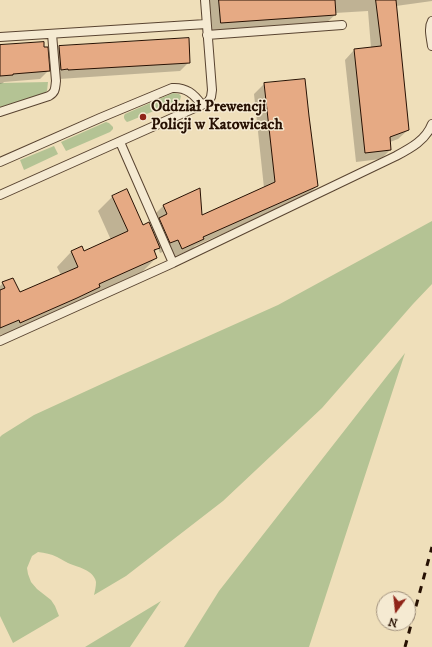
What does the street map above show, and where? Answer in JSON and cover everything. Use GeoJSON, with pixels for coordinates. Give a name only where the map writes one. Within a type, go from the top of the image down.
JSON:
{"type":"FeatureCollection","features":[{"type":"Feature","properties":{"kind":"lane"},"geometry":{"type":"LineString","coordinates":[[0,195],[208,102],[211,97],[212,90],[204,0]]}},
{"type":"Feature","properties":{"kind":"lane"},"geometry":{"type":"LineString","coordinates":[[432,21],[430,23],[430,30],[432,46]]}},
{"type":"Feature","properties":{"kind":"lane"},"geometry":{"type":"LineString","coordinates":[[0,38],[206,24]]}},
{"type":"Feature","properties":{"kind":"lane"},"geometry":{"type":"LineString","coordinates":[[207,35],[342,25]]}},
{"type":"Feature","properties":{"kind":"lane"},"geometry":{"type":"LineString","coordinates":[[0,112],[53,94],[56,88],[56,81],[52,34]]}},
{"type":"Feature","properties":{"kind":"lane"},"geometry":{"type":"LineString","coordinates":[[0,162],[172,88],[187,91],[197,98],[202,105]]}},
{"type":"Feature","properties":{"kind":"lane"},"geometry":{"type":"LineString","coordinates":[[0,341],[174,263],[412,148],[429,132],[432,124]]}},
{"type":"Feature","properties":{"kind":"lane"},"geometry":{"type":"LineString","coordinates":[[120,142],[174,263]]}},
{"type":"Feature","properties":{"kind":"green space"},"geometry":{"type":"Polygon","coordinates":[[[48,82],[47,91],[44,94],[0,107],[0,83],[48,82]]]}},
{"type":"Feature","properties":{"kind":"green space"},"geometry":{"type":"Polygon","coordinates":[[[173,93],[181,96],[180,100],[130,121],[127,122],[125,119],[125,114],[173,93]]]}},
{"type":"Feature","properties":{"kind":"green space"},"geometry":{"type":"Polygon","coordinates":[[[106,122],[113,127],[110,132],[66,151],[61,142],[106,122]]]}},
{"type":"Feature","properties":{"kind":"green space"},"geometry":{"type":"Polygon","coordinates":[[[54,146],[58,154],[24,170],[20,160],[54,146]]]}},
{"type":"Feature","properties":{"kind":"green space"},"geometry":{"type":"Polygon","coordinates":[[[432,221],[432,284],[322,408],[223,501],[126,576],[94,595],[96,582],[95,578],[89,572],[50,554],[38,552],[32,556],[27,568],[31,582],[51,600],[59,616],[13,643],[0,616],[0,437],[34,415],[278,305],[432,221]]]}},
{"type":"Feature","properties":{"kind":"green space"},"geometry":{"type":"Polygon","coordinates":[[[405,353],[309,647],[184,647],[219,591],[405,353]]]}},
{"type":"Feature","properties":{"kind":"green space"},"geometry":{"type":"Polygon","coordinates":[[[161,601],[130,647],[85,647],[161,601]]]}},
{"type":"Feature","properties":{"kind":"building"},"geometry":{"type":"Polygon","coordinates":[[[219,0],[335,0],[336,15],[221,23],[219,0]]]}},
{"type":"Feature","properties":{"kind":"building"},"geometry":{"type":"Polygon","coordinates":[[[376,0],[396,0],[409,130],[390,137],[391,150],[365,153],[354,49],[381,46],[376,0]]]}},
{"type":"Feature","properties":{"kind":"building"},"geometry":{"type":"Polygon","coordinates":[[[189,38],[190,63],[61,70],[59,46],[189,38]]]}},
{"type":"Feature","properties":{"kind":"building"},"geometry":{"type":"Polygon","coordinates":[[[44,42],[44,47],[48,47],[50,71],[0,76],[0,45],[44,42]]]}},
{"type":"Feature","properties":{"kind":"building"},"geometry":{"type":"Polygon","coordinates":[[[305,79],[318,186],[203,237],[204,239],[182,249],[178,240],[170,243],[159,218],[167,214],[163,205],[200,188],[202,215],[275,182],[264,83],[305,79]]]}},
{"type":"Feature","properties":{"kind":"building"},"geometry":{"type":"Polygon","coordinates":[[[127,189],[143,225],[149,222],[160,248],[154,250],[157,258],[99,284],[100,287],[77,298],[20,323],[19,320],[0,328],[0,290],[5,288],[2,282],[13,278],[20,292],[78,267],[71,251],[82,246],[84,251],[128,231],[112,196],[127,189]]]}},
{"type":"Feature","properties":{"kind":"railway"},"geometry":{"type":"LineString","coordinates":[[405,647],[432,547]]}},
{"type":"Feature","properties":{"kind":"place","name":"Oddział Prewencji Policji w Katowicach"},"geometry":{"type":"Point","coordinates":[143,117]}}]}
